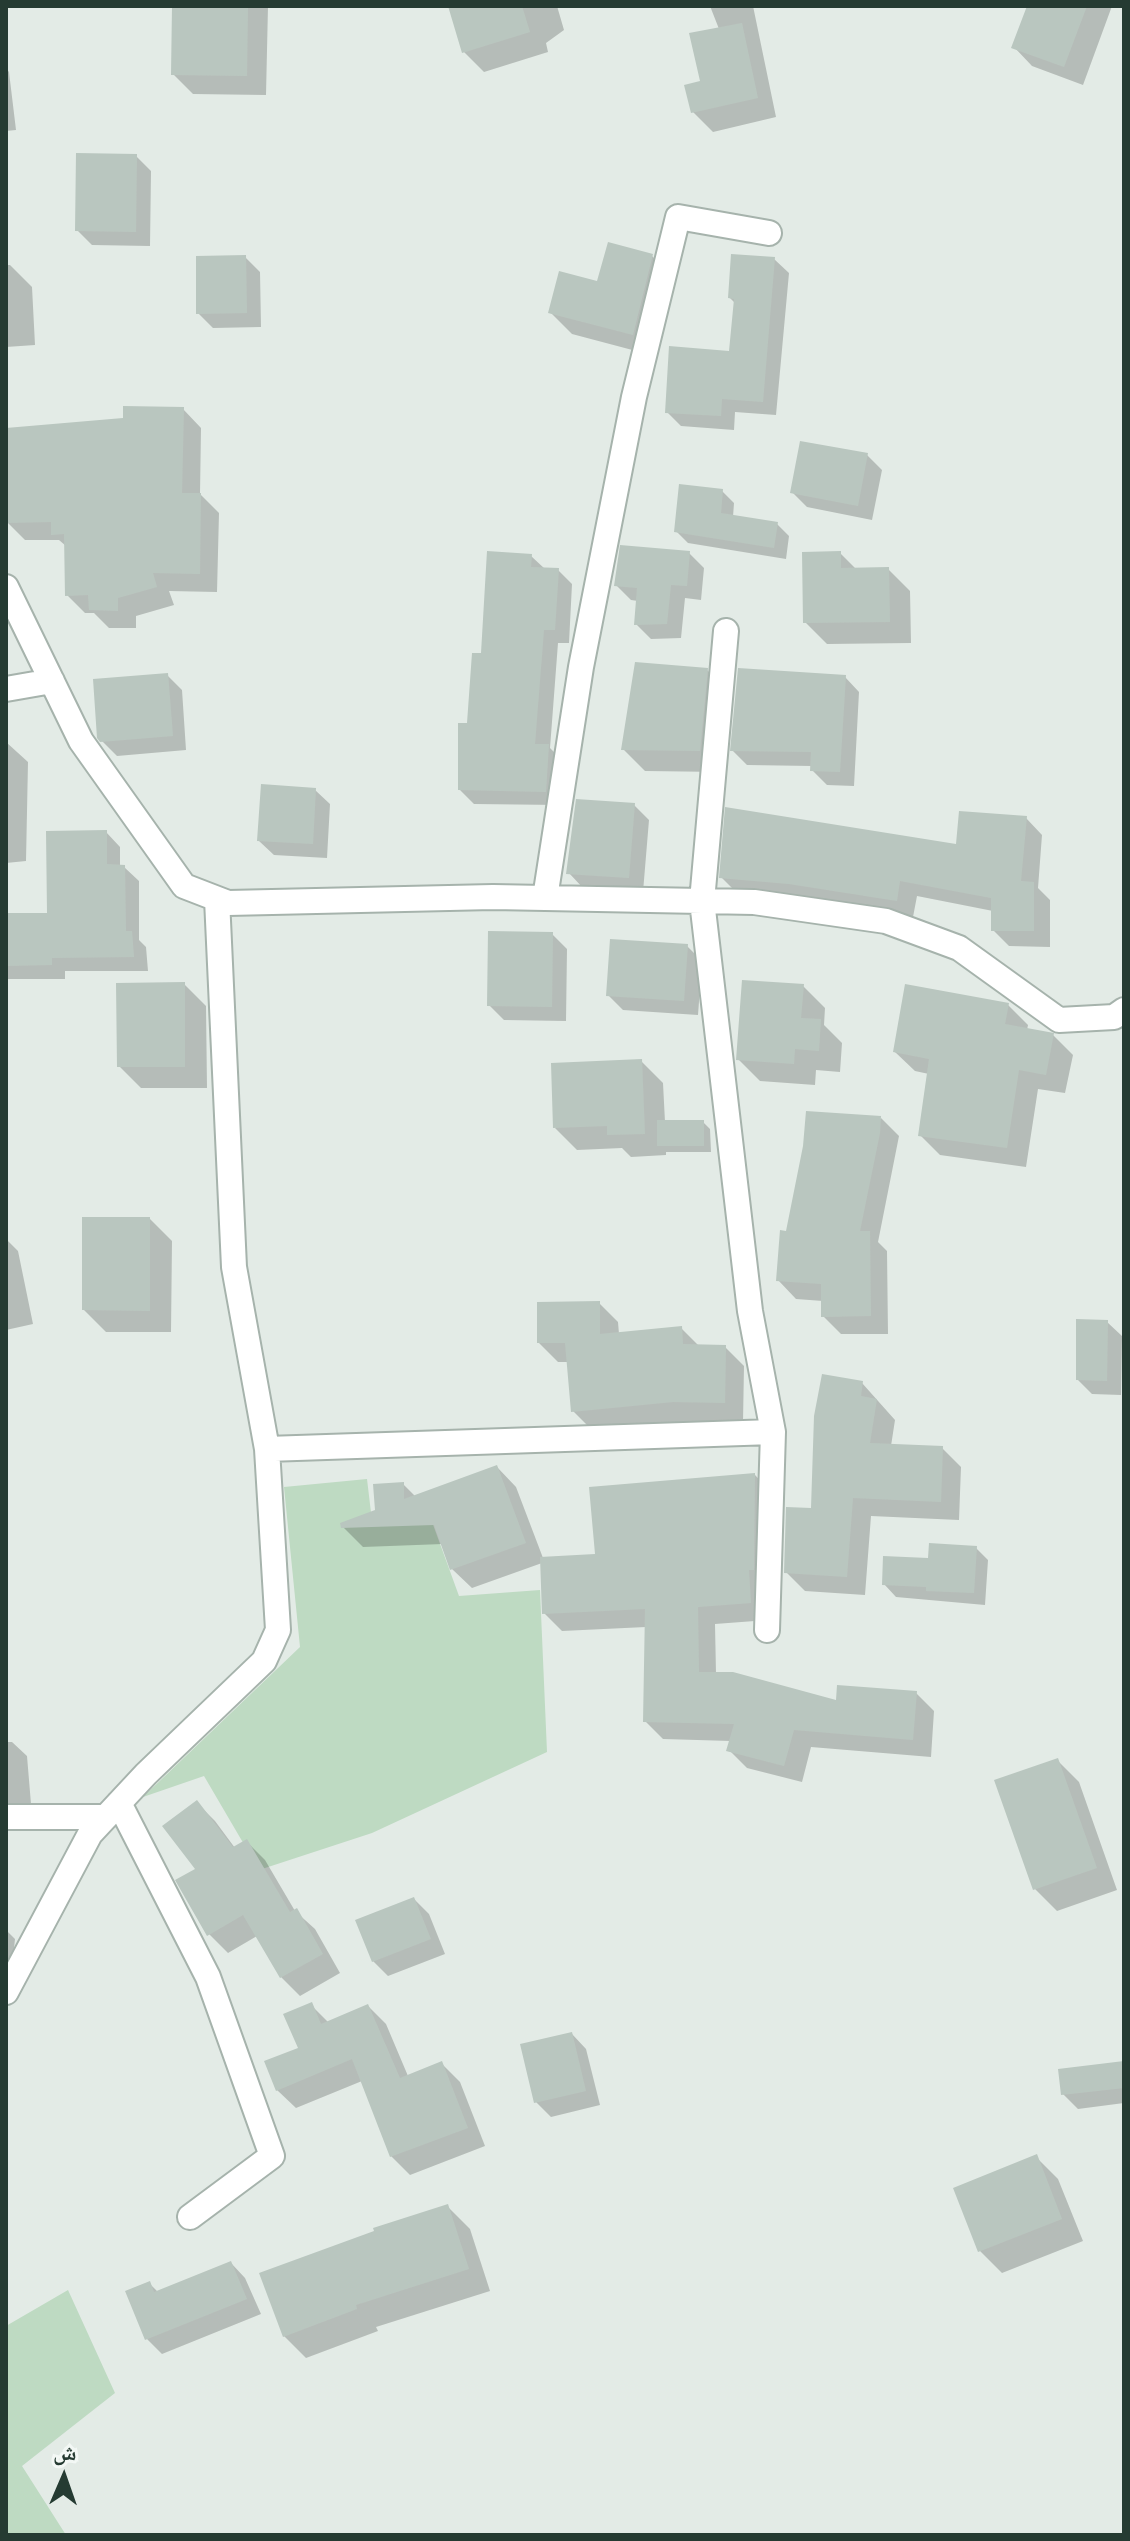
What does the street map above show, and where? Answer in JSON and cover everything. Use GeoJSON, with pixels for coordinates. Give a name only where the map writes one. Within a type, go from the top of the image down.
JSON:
{"type":"FeatureCollection","features":[{"type":"Feature","properties":{"kind":"street"},"geometry":{"type":"LineString","coordinates":[[545,898],[581,667],[634,397],[678,217],[769,233]]}},
{"type":"Feature","properties":{"kind":"street"},"geometry":{"type":"LineString","coordinates":[[6,587],[81,741],[184,886],[217,899],[228,903],[545,898],[754,902],[886,921],[959,948],[1059,1020],[1114,1017],[1124,1010]]}},
{"type":"Feature","properties":{"kind":"street"},"geometry":{"type":"LineString","coordinates":[[726,631],[702,901],[750,1311],[773,1432],[767,1630]]}},
{"type":"Feature","properties":{"kind":"street"},"geometry":{"type":"LineString","coordinates":[[6,689],[52,681]]}},
{"type":"Feature","properties":{"kind":"street"},"geometry":{"type":"LineString","coordinates":[[6,1992],[90,1834],[264,1661],[278,1630],[267,1449],[234,1267],[217,899]]}},
{"type":"Feature","properties":{"kind":"street"},"geometry":{"type":"LineString","coordinates":[[267,1449],[773,1432]]}},
{"type":"Feature","properties":{"kind":"street"},"geometry":{"type":"LineString","coordinates":[[6,1817],[113,1810]]}},
{"type":"Feature","properties":{"kind":"street"},"geometry":{"type":"LineString","coordinates":[[113,1810],[208,1977],[272,2156],[190,2217]]}},
{"type":"Feature","properties":{"kind":"green space"},"geometry":{"type":"Polygon","coordinates":[[[367,1479],[372,1521],[431,1519],[459,1596],[540,1590],[547,1752],[372,1833],[259,1870],[204,1776],[143,1797],[300,1647],[284,1487],[367,1479]]]}},
{"type":"Feature","properties":{"kind":"green space"},"geometry":{"type":"Polygon","coordinates":[[[68,2290],[115,2393],[22,2466],[66,2535],[6,2535],[6,2326],[68,2290]]]}},
{"type":"Feature","properties":{"kind":"building"},"geometry":{"type":"Polygon","coordinates":[[[172,6],[248,6],[247,76],[171,75],[172,6]]]}},
{"type":"Feature","properties":{"kind":"building"},"geometry":{"type":"Polygon","coordinates":[[[448,6],[522,6],[530,32],[462,53],[448,6]]]}},
{"type":"Feature","properties":{"kind":"building"},"geometry":{"type":"Polygon","coordinates":[[[1027,6],[1087,6],[1064,67],[1011,48],[1027,6]]]}},
{"type":"Feature","properties":{"kind":"building"},"geometry":{"type":"Polygon","coordinates":[[[742,23],[758,98],[691,113],[684,85],[700,81],[689,33],[742,23]]]}},
{"type":"Feature","properties":{"kind":"building"},"geometry":{"type":"Polygon","coordinates":[[[76,153],[137,154],[136,232],[75,231],[76,153]]]}},
{"type":"Feature","properties":{"kind":"building"},"geometry":{"type":"Polygon","coordinates":[[[608,242],[653,254],[633,335],[548,313],[559,271],[597,281],[608,242]]]}},
{"type":"Feature","properties":{"kind":"building"},"geometry":{"type":"Polygon","coordinates":[[[731,254],[775,257],[763,402],[722,399],[721,416],[665,413],[669,346],[729,351],[734,299],[728,298],[731,254]]]}},
{"type":"Feature","properties":{"kind":"building"},"geometry":{"type":"Polygon","coordinates":[[[246,255],[247,313],[196,314],[196,256],[246,255]]]}},
{"type":"Feature","properties":{"kind":"building"},"geometry":{"type":"Polygon","coordinates":[[[123,406],[184,407],[182,493],[201,493],[200,574],[153,573],[157,587],[118,598],[118,611],[89,610],[88,595],[65,596],[64,534],[51,535],[51,522],[6,523],[6,428],[123,418],[123,406]]]}},
{"type":"Feature","properties":{"kind":"building"},"geometry":{"type":"Polygon","coordinates":[[[800,441],[868,453],[858,506],[790,493],[800,441]]]}},
{"type":"Feature","properties":{"kind":"building"},"geometry":{"type":"Polygon","coordinates":[[[679,484],[723,489],[721,513],[778,522],[774,548],[674,532],[679,484]]]}},
{"type":"Feature","properties":{"kind":"building"},"geometry":{"type":"Polygon","coordinates":[[[620,545],[690,551],[687,586],[671,585],[667,624],[634,625],[637,588],[614,586],[620,545]]]}},
{"type":"Feature","properties":{"kind":"building"},"geometry":{"type":"Polygon","coordinates":[[[487,551],[532,554],[531,567],[559,568],[555,630],[544,630],[535,744],[549,744],[546,792],[458,790],[458,723],[467,723],[472,653],[481,653],[487,551]]]}},
{"type":"Feature","properties":{"kind":"building"},"geometry":{"type":"Polygon","coordinates":[[[841,551],[841,568],[889,567],[890,622],[803,623],[802,552],[841,551]]]}},
{"type":"Feature","properties":{"kind":"building"},"geometry":{"type":"Polygon","coordinates":[[[635,662],[708,668],[700,751],[621,750],[635,662]]]}},
{"type":"Feature","properties":{"kind":"building"},"geometry":{"type":"Polygon","coordinates":[[[738,668],[846,675],[840,772],[810,771],[811,752],[730,751],[738,668]]]}},
{"type":"Feature","properties":{"kind":"building"},"geometry":{"type":"Polygon","coordinates":[[[168,673],[173,736],[100,742],[97,738],[93,679],[168,673]]]}},
{"type":"Feature","properties":{"kind":"building"},"geometry":{"type":"Polygon","coordinates":[[[261,784],[316,788],[313,844],[257,841],[261,784]]]}},
{"type":"Feature","properties":{"kind":"building"},"geometry":{"type":"Polygon","coordinates":[[[576,799],[635,803],[629,878],[566,874],[576,799]]]}},
{"type":"Feature","properties":{"kind":"building"},"geometry":{"type":"Polygon","coordinates":[[[725,807],[956,844],[959,811],[1027,816],[1021,881],[1034,882],[1034,931],[991,931],[991,898],[900,881],[897,901],[789,884],[719,878],[725,807]]]}},
{"type":"Feature","properties":{"kind":"building"},"geometry":{"type":"Polygon","coordinates":[[[107,830],[107,864],[125,865],[126,931],[132,931],[134,957],[52,958],[52,965],[6,966],[6,913],[47,913],[46,831],[107,830]]]}},
{"type":"Feature","properties":{"kind":"building"},"geometry":{"type":"Polygon","coordinates":[[[488,931],[553,932],[552,1007],[487,1006],[488,931]]]}},
{"type":"Feature","properties":{"kind":"building"},"geometry":{"type":"Polygon","coordinates":[[[610,939],[688,944],[684,1001],[606,996],[610,939]]]}},
{"type":"Feature","properties":{"kind":"building"},"geometry":{"type":"Polygon","coordinates":[[[742,980],[804,984],[801,1018],[821,1019],[819,1051],[795,1049],[794,1064],[736,1060],[742,980]]]}},
{"type":"Feature","properties":{"kind":"building"},"geometry":{"type":"Polygon","coordinates":[[[185,982],[185,1067],[117,1067],[116,983],[185,982]]]}},
{"type":"Feature","properties":{"kind":"building"},"geometry":{"type":"Polygon","coordinates":[[[905,984],[1009,1003],[1005,1024],[1054,1033],[1046,1075],[1019,1070],[1007,1148],[918,1136],[929,1059],[893,1052],[905,984]]]}},
{"type":"Feature","properties":{"kind":"building"},"geometry":{"type":"Polygon","coordinates":[[[642,1059],[645,1134],[607,1135],[607,1126],[553,1128],[551,1063],[642,1059]]]}},
{"type":"Feature","properties":{"kind":"building"},"geometry":{"type":"Polygon","coordinates":[[[806,1111],[881,1116],[860,1231],[870,1231],[871,1316],[821,1317],[821,1284],[776,1281],[780,1230],[786,1231],[803,1146],[806,1111]]]}},
{"type":"Feature","properties":{"kind":"building"},"geometry":{"type":"Polygon","coordinates":[[[657,1120],[704,1120],[704,1146],[657,1146],[657,1120]]]}},
{"type":"Feature","properties":{"kind":"building"},"geometry":{"type":"Polygon","coordinates":[[[82,1217],[150,1217],[150,1311],[82,1310],[82,1217]]]}},
{"type":"Feature","properties":{"kind":"building"},"geometry":{"type":"Polygon","coordinates":[[[600,1301],[600,1334],[682,1326],[683,1344],[726,1345],[725,1403],[673,1402],[571,1412],[565,1343],[537,1343],[537,1302],[600,1301]]]}},
{"type":"Feature","properties":{"kind":"building"},"geometry":{"type":"Polygon","coordinates":[[[1076,1319],[1108,1320],[1107,1381],[1076,1380],[1076,1319]]]}},
{"type":"Feature","properties":{"kind":"building"},"geometry":{"type":"Polygon","coordinates":[[[822,1374],[863,1381],[861,1396],[877,1399],[870,1443],[943,1446],[941,1502],[853,1498],[847,1577],[784,1573],[786,1507],[811,1508],[814,1416],[822,1374]]]}},
{"type":"Feature","properties":{"kind":"building"},"geometry":{"type":"Polygon","coordinates":[[[497,1465],[526,1543],[450,1570],[434,1525],[341,1528],[340,1523],[375,1510],[373,1484],[404,1482],[404,1499],[497,1465]]]}},
{"type":"Feature","properties":{"kind":"building"},"geometry":{"type":"Polygon","coordinates":[[[755,1473],[754,1570],[749,1570],[751,1603],[698,1607],[699,1672],[733,1672],[836,1700],[837,1685],[917,1691],[913,1740],[794,1730],[784,1766],[726,1751],[734,1724],[643,1722],[645,1609],[542,1614],[540,1557],[595,1554],[589,1487],[755,1473]]]}},
{"type":"Feature","properties":{"kind":"building"},"geometry":{"type":"Polygon","coordinates":[[[929,1543],[977,1546],[974,1593],[882,1585],[883,1556],[928,1558],[929,1543]]]}},
{"type":"Feature","properties":{"kind":"building"},"geometry":{"type":"Polygon","coordinates":[[[1058,1758],[1097,1868],[1033,1890],[994,1780],[1058,1758]]]}},
{"type":"Feature","properties":{"kind":"building"},"geometry":{"type":"Polygon","coordinates":[[[197,1800],[233,1847],[247,1839],[290,1912],[297,1908],[323,1954],[280,1978],[243,1915],[207,1936],[175,1880],[195,1869],[162,1826],[197,1800]]]}},
{"type":"Feature","properties":{"kind":"building"},"geometry":{"type":"Polygon","coordinates":[[[414,1897],[431,1939],[372,1962],[355,1920],[414,1897]]]}},
{"type":"Feature","properties":{"kind":"building"},"geometry":{"type":"Polygon","coordinates":[[[312,2002],[321,2024],[368,2004],[400,2078],[442,2061],[468,2128],[390,2157],[352,2059],[276,2091],[264,2061],[298,2048],[283,2014],[312,2002]]]}},
{"type":"Feature","properties":{"kind":"building"},"geometry":{"type":"Polygon","coordinates":[[[572,2032],[586,2091],[534,2103],[520,2044],[572,2032]]]}},
{"type":"Feature","properties":{"kind":"building"},"geometry":{"type":"Polygon","coordinates":[[[1124,2061],[1124,2088],[1061,2095],[1058,2069],[1124,2061]]]}},
{"type":"Feature","properties":{"kind":"building"},"geometry":{"type":"Polygon","coordinates":[[[1037,2154],[1062,2219],[978,2252],[953,2188],[1037,2154]]]}},
{"type":"Feature","properties":{"kind":"building"},"geometry":{"type":"Polygon","coordinates":[[[448,2204],[469,2269],[356,2305],[357,2309],[283,2337],[259,2273],[374,2231],[373,2228],[448,2204]]]}},
{"type":"Feature","properties":{"kind":"building"},"geometry":{"type":"Polygon","coordinates":[[[231,2261],[247,2299],[145,2340],[125,2291],[150,2281],[154,2292],[231,2261]]]}}]}
